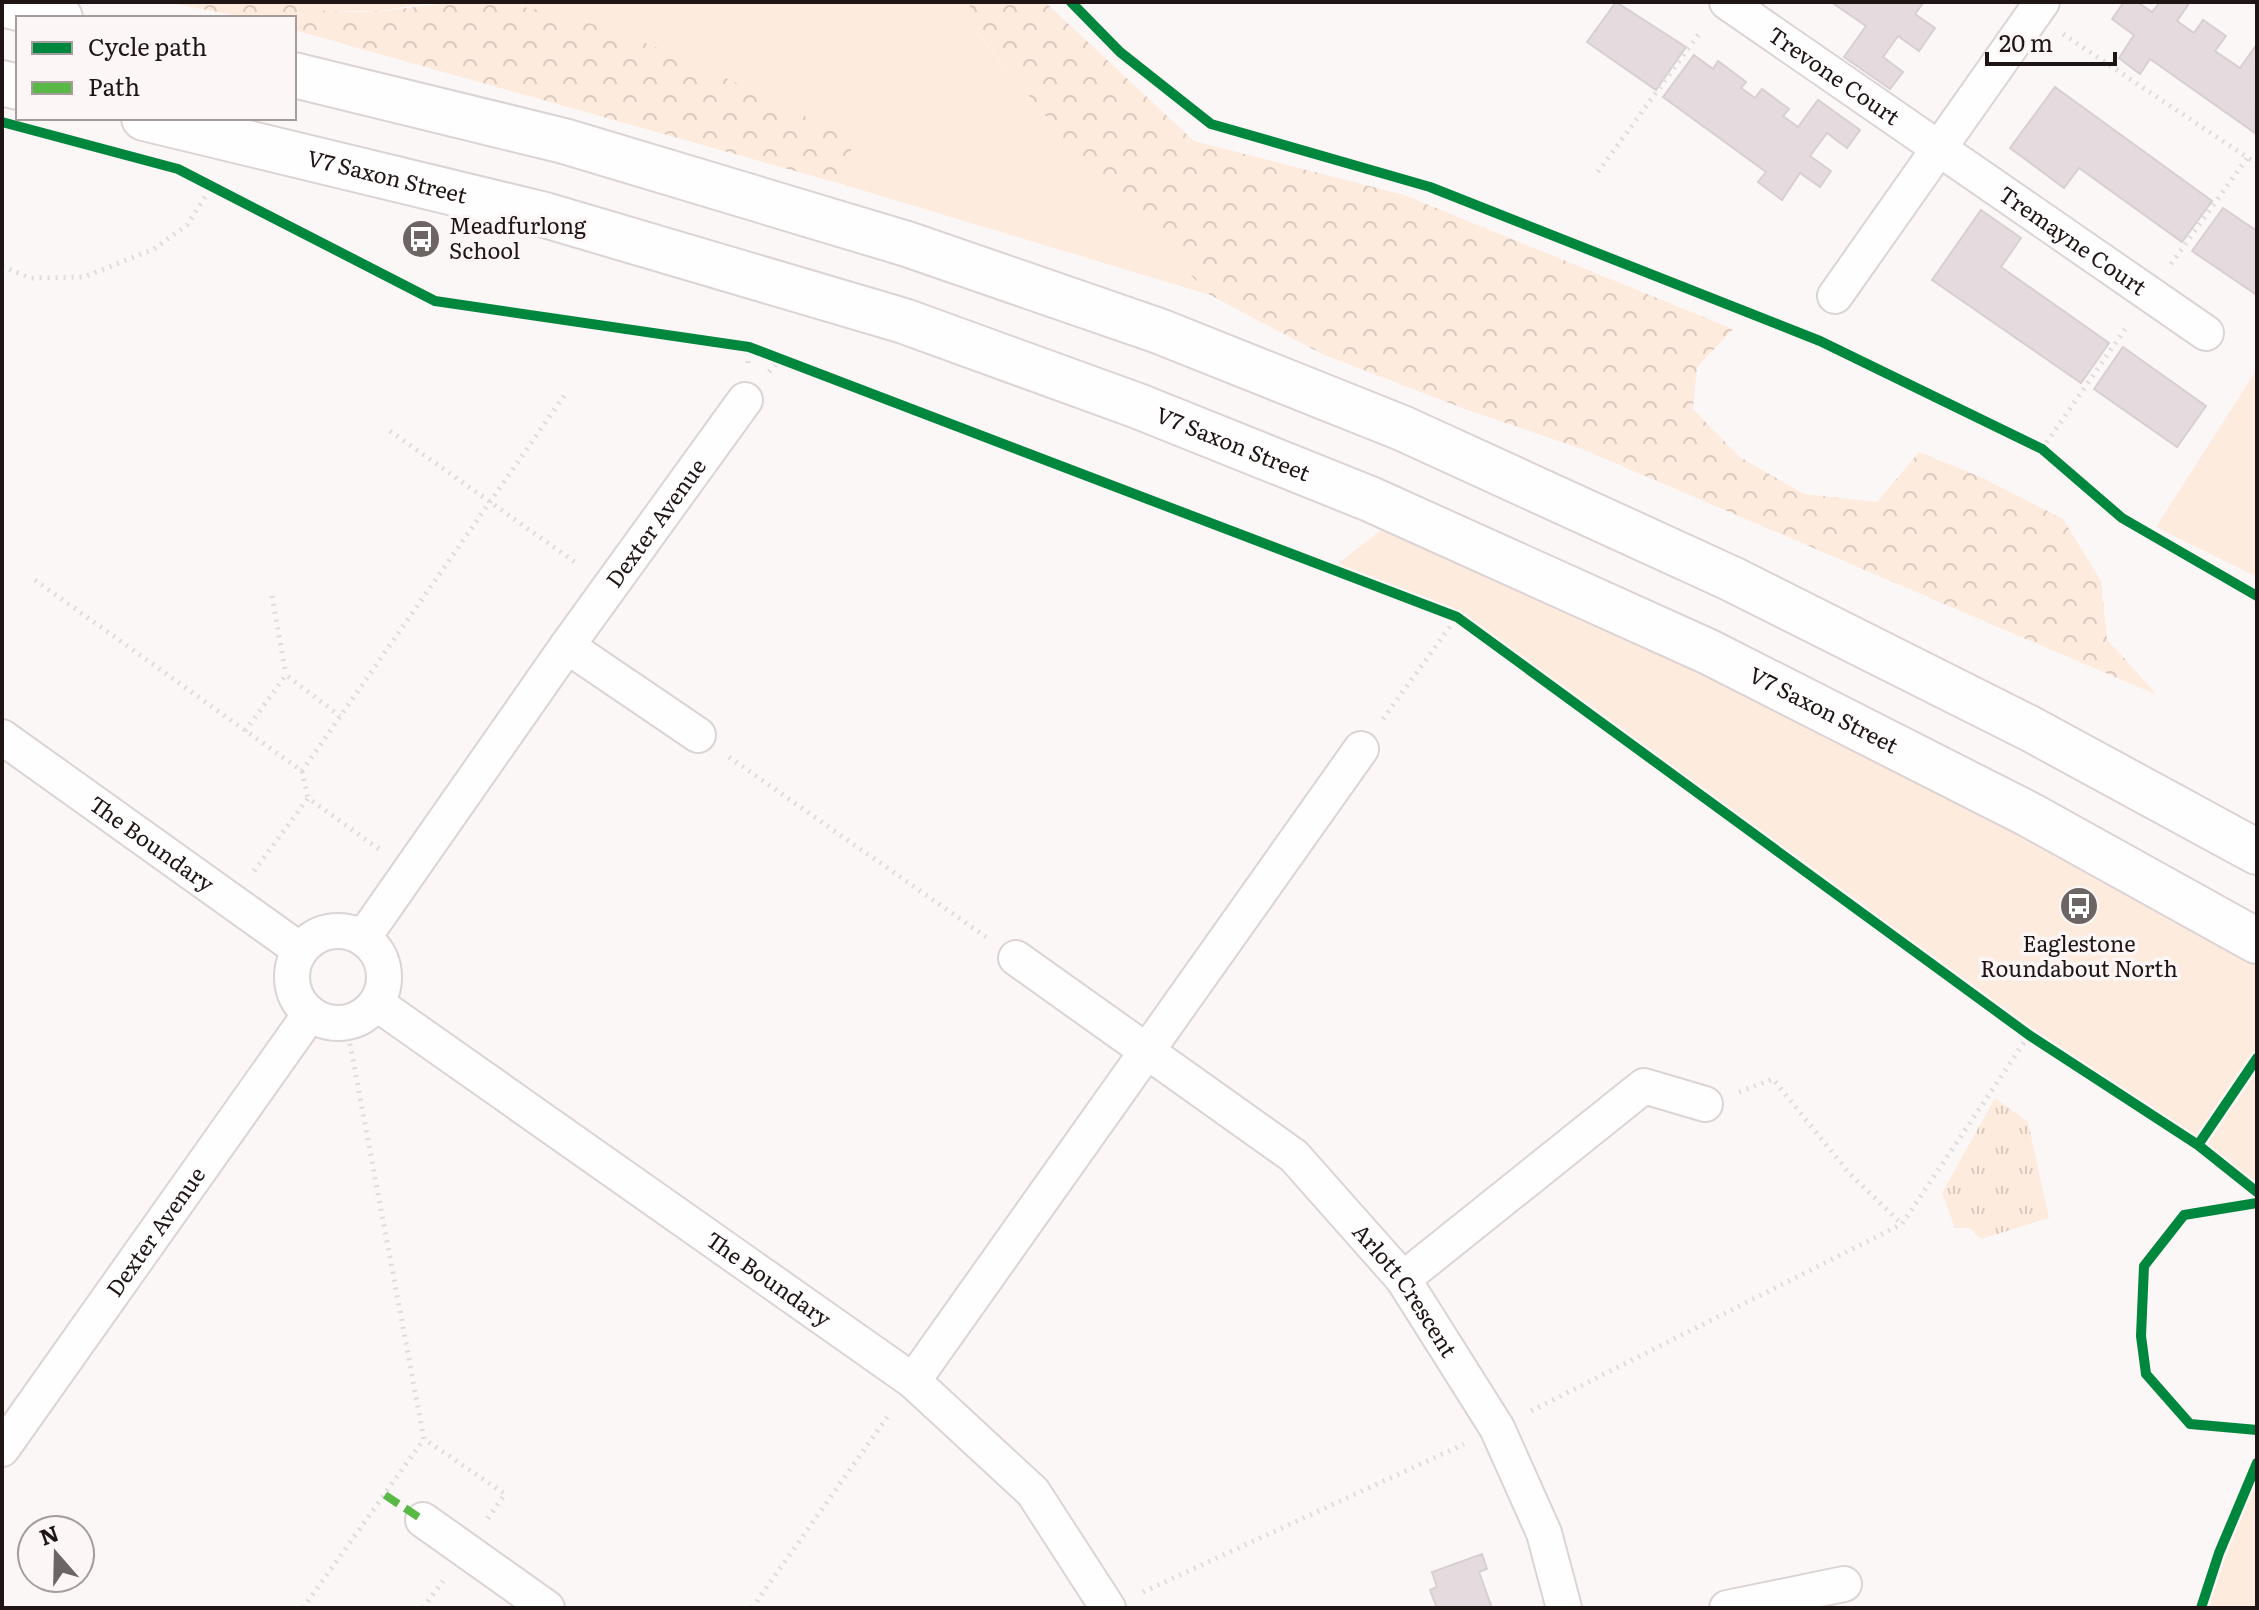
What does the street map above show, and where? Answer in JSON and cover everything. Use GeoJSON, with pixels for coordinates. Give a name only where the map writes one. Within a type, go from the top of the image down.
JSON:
{"type":"FeatureCollection","features":[{"type":"Feature","properties":{"kind":"street"},"geometry":{"type":"LineString","coordinates":[[2,4],[52,16]]}},
{"type":"Feature","properties":{"kind":"street"},"geometry":{"type":"LineString","coordinates":[[1835,296],[2038,8]]}},
{"type":"Feature","properties":{"kind":"street","name":"Trevone Court"},"geometry":{"type":"LineString","coordinates":[[1716,14],[1939,148]]}},
{"type":"Feature","properties":{"kind":"street"},"geometry":{"type":"LineString","coordinates":[[296,75],[579,145],[907,244],[1159,331],[1402,428],[1732,579],[2029,728],[2257,852]]}},
{"type":"Feature","properties":{"kind":"street","name":"V7 Saxon Street"},"geometry":{"type":"LineString","coordinates":[[152,120],[545,215],[904,321],[1138,406],[1370,499],[1709,652],[2030,815],[2257,941]]}},
{"type":"Feature","properties":{"kind":"street","name":"Tremayne Court"},"geometry":{"type":"LineString","coordinates":[[1939,148],[2206,333]]}},
{"type":"Feature","properties":{"kind":"street","name":"Dexter Avenue"},"geometry":{"type":"LineString","coordinates":[[363,938],[567,646],[745,400]]}},
{"type":"Feature","properties":{"kind":"street"},"geometry":{"type":"LineString","coordinates":[[567,646],[698,735]]}},
{"type":"Feature","properties":{"kind":"street","name":"The Boundary"},"geometry":{"type":"LineString","coordinates":[[2,737],[230,903],[300,950]]}},
{"type":"Feature","properties":{"kind":"street"},"geometry":{"type":"LineString","coordinates":[[913,1381],[1146,1048],[1361,749]]}},
{"type":"Feature","properties":{"kind":"street"},"geometry":{"type":"LineString","coordinates":[[350,932],[363,938],[381,961],[384,975],[376,1003],[357,1019],[346,1023],[333,1023],[310,1014],[294,992],[294,963],[300,950],[322,934],[350,932]]}},
{"type":"Feature","properties":{"kind":"street","name":"Arlott Crescent"},"geometry":{"type":"LineString","coordinates":[[1016,958],[1294,1156],[1403,1279],[1497,1428],[1544,1533],[1564,1608]]}},
{"type":"Feature","properties":{"kind":"street","name":"The Boundary"},"geometry":{"type":"LineString","coordinates":[[376,1003],[913,1381],[1033,1492],[1123,1601]]}},
{"type":"Feature","properties":{"kind":"street","name":"Dexter Avenue"},"geometry":{"type":"LineString","coordinates":[[2,1448],[310,1014]]}},
{"type":"Feature","properties":{"kind":"street"},"geometry":{"type":"LineString","coordinates":[[1403,1279],[1644,1086],[1705,1104]]}},
{"type":"Feature","properties":{"kind":"street"},"geometry":{"type":"LineString","coordinates":[[423,1520],[547,1608]]}},
{"type":"Feature","properties":{"kind":"street"},"geometry":{"type":"LineString","coordinates":[[1727,1608],[1844,1584]]}},
{"type":"Feature","properties":{"kind":"path"},"geometry":{"type":"LineString","coordinates":[[2038,8],[2257,164]]}},
{"type":"Feature","properties":{"kind":"path"},"geometry":{"type":"LineString","coordinates":[[1598,172],[1716,14]]}},
{"type":"Feature","properties":{"kind":"path"},"geometry":{"type":"LineString","coordinates":[[200,181],[226,193]]}},
{"type":"Feature","properties":{"kind":"path"},"geometry":{"type":"LineString","coordinates":[[2,266],[30,278],[84,277],[154,249],[187,225],[212,186]]}},
{"type":"Feature","properties":{"kind":"path"},"geometry":{"type":"LineString","coordinates":[[734,345],[797,364]]}},
{"type":"Feature","properties":{"kind":"path"},"geometry":{"type":"LineString","coordinates":[[302,771],[566,393]]}},
{"type":"Feature","properties":{"kind":"path"},"geometry":{"type":"LineString","coordinates":[[390,431],[610,587]]}},
{"type":"Feature","properties":{"kind":"path"},"geometry":{"type":"LineString","coordinates":[[2028,443],[2053,459]]}},
{"type":"Feature","properties":{"kind":"path"},"geometry":{"type":"LineString","coordinates":[[35,580],[302,771],[308,798],[409,871]]}},
{"type":"Feature","properties":{"kind":"path"},"geometry":{"type":"LineString","coordinates":[[272,596],[286,675],[340,716]]}},
{"type":"Feature","properties":{"kind":"path"},"geometry":{"type":"LineString","coordinates":[[1443,612],[1469,626]]}},
{"type":"Feature","properties":{"kind":"path"},"geometry":{"type":"LineString","coordinates":[[1361,749],[1457,617]]}},
{"type":"Feature","properties":{"kind":"path"},"geometry":{"type":"LineString","coordinates":[[245,731],[286,675]]}},
{"type":"Feature","properties":{"kind":"path"},"geometry":{"type":"LineString","coordinates":[[698,735],[1016,958]]}},
{"type":"Feature","properties":{"kind":"path"},"geometry":{"type":"LineString","coordinates":[[230,903],[308,798]]}},
{"type":"Feature","properties":{"kind":"path"},"geometry":{"type":"LineString","coordinates":[[346,1023],[424,1439],[505,1494]]}},
{"type":"Feature","properties":{"kind":"path"},"geometry":{"type":"LineString","coordinates":[[2016,1025],[2042,1043]]}},
{"type":"Feature","properties":{"kind":"path"},"geometry":{"type":"LineString","coordinates":[[1123,1601],[1497,1428],[1902,1224],[2029,1035]]}},
{"type":"Feature","properties":{"kind":"path"},"geometry":{"type":"LineString","coordinates":[[1705,1104],[1773,1079],[1849,1173],[1902,1224]]}},
{"type":"Feature","properties":{"kind":"path"},"geometry":{"type":"LineString","coordinates":[[752,1608],[913,1381]]}},
{"type":"Feature","properties":{"kind":"path"},"geometry":{"type":"LineString","coordinates":[[303,1608],[424,1439]]}},
{"type":"Feature","properties":{"kind":"green space"},"geometry":{"type":"Polygon","coordinates":[[[166,2],[321,2],[324,11],[359,12],[488,2],[536,9],[583,21],[675,55],[852,139],[848,186],[296,31],[296,16],[239,16],[166,2]]]}},
{"type":"Feature","properties":{"kind":"green space"},"geometry":{"type":"Polygon","coordinates":[[[321,2],[434,2],[379,11],[324,11],[321,2]]]}},
{"type":"Feature","properties":{"kind":"green space"},"geometry":{"type":"Polygon","coordinates":[[[485,2],[973,2],[963,15],[1083,158],[1210,295],[848,186],[851,139],[718,75],[627,37],[533,10],[485,2]]]}},
{"type":"Feature","properties":{"kind":"green space"},"geometry":{"type":"Polygon","coordinates":[[[973,2],[1045,2],[1194,141],[1404,195],[1733,329],[1697,367],[1693,409],[1740,457],[1804,494],[1877,502],[1919,452],[1983,478],[2063,519],[2101,581],[2107,639],[2157,695],[1582,449],[1462,408],[1322,354],[1210,295],[1089,169],[963,15],[973,2]]]}},
{"type":"Feature","properties":{"kind":"green space"},"geometry":{"type":"Polygon","coordinates":[[[2257,369],[2257,577],[2156,527],[2257,369]]]}},
{"type":"Feature","properties":{"kind":"green space"},"geometry":{"type":"Polygon","coordinates":[[[1402,514],[2257,944],[2257,1192],[2198,1145],[1708,800],[1457,617],[1331,569],[1402,514]]]}},
{"type":"Feature","properties":{"kind":"green space"},"geometry":{"type":"Polygon","coordinates":[[[1995,1098],[2028,1122],[2049,1218],[1981,1239],[1970,1228],[1955,1228],[1942,1193],[1995,1098]]]}},
{"type":"Feature","properties":{"kind":"green space"},"geometry":{"type":"Polygon","coordinates":[[[2257,1463],[2257,1608],[2201,1608],[2219,1553],[2257,1463]]]}},
{"type":"Feature","properties":{"kind":"building"},"geometry":{"type":"Polygon","coordinates":[[[1616,2],[1686,47],[1656,90],[1587,42],[1616,2]]]}},
{"type":"Feature","properties":{"kind":"building"},"geometry":{"type":"Polygon","coordinates":[[[1831,2],[1924,2],[1915,14],[1935,28],[1919,51],[1898,36],[1883,57],[1903,72],[1890,89],[1844,57],[1866,26],[1831,2]]]}},
{"type":"Feature","properties":{"kind":"building"},"geometry":{"type":"Polygon","coordinates":[[[2124,2],[2137,2],[2152,12],[2160,2],[2190,2],[2177,21],[2194,33],[2203,20],[2226,36],[2215,51],[2240,68],[2257,44],[2255,133],[2150,59],[2140,74],[2119,58],[2134,35],[2112,19],[2124,2]]]}},
{"type":"Feature","properties":{"kind":"building"},"geometry":{"type":"Polygon","coordinates":[[[1694,55],[1713,69],[1718,61],[1746,82],[1741,88],[1755,98],[1762,89],[1789,109],[1783,116],[1798,127],[1818,100],[1860,130],[1847,148],[1827,133],[1810,156],[1831,171],[1820,187],[1800,173],[1782,200],[1758,182],[1766,172],[1663,97],[1694,55]]]}},
{"type":"Feature","properties":{"kind":"building"},"geometry":{"type":"Polygon","coordinates":[[[2055,87],[2212,201],[2182,242],[2079,168],[2064,188],[2010,148],[2055,87]]]}},
{"type":"Feature","properties":{"kind":"building"},"geometry":{"type":"Polygon","coordinates":[[[2223,208],[2257,231],[2257,295],[2192,251],[2223,208]]]}},
{"type":"Feature","properties":{"kind":"building"},"geometry":{"type":"Polygon","coordinates":[[[1981,210],[2021,238],[2001,267],[2109,343],[2081,383],[1932,280],[1981,210]]]}},
{"type":"Feature","properties":{"kind":"building"},"geometry":{"type":"Polygon","coordinates":[[[2123,347],[2206,406],[2177,447],[2094,389],[2123,347]]]}},
{"type":"Feature","properties":{"kind":"building"},"geometry":{"type":"Polygon","coordinates":[[[1482,1554],[1487,1569],[1479,1572],[1492,1608],[1437,1608],[1430,1590],[1437,1587],[1432,1572],[1482,1554]]]}},
{"type":"Feature","properties":{"kind":"marked path"},"geometry":{"type":"LineString","coordinates":[[385,1495],[423,1520]]}},
{"type":"Feature","properties":{"kind":"cycle path"},"geometry":{"type":"LineString","coordinates":[[1071,2],[1120,52],[1211,124],[1430,187],[1820,341],[2042,449],[2122,518],[2257,596]]}},
{"type":"Feature","properties":{"kind":"cycle path"},"geometry":{"type":"LineString","coordinates":[[2,122],[178,169],[435,301],[749,347],[1457,617],[2029,1035],[2198,1145],[2257,1192]]}},
{"type":"Feature","properties":{"kind":"cycle path"},"geometry":{"type":"LineString","coordinates":[[2198,1145],[2257,1058]]}},
{"type":"Feature","properties":{"kind":"cycle path"},"geometry":{"type":"LineString","coordinates":[[2257,1203],[2184,1215],[2144,1266],[2141,1336],[2146,1374],[2190,1424],[2257,1430]]}},
{"type":"Feature","properties":{"kind":"cycle path"},"geometry":{"type":"LineString","coordinates":[[2201,1608],[2219,1553],[2257,1463]]}},
{"type":"Feature","properties":{"kind":"place","name":"Meadfurlong School"},"geometry":{"type":"Point","coordinates":[421,239]}},
{"type":"Feature","properties":{"kind":"place","name":"Eaglestone Roundabout North"},"geometry":{"type":"Point","coordinates":[2079,906]}}]}
